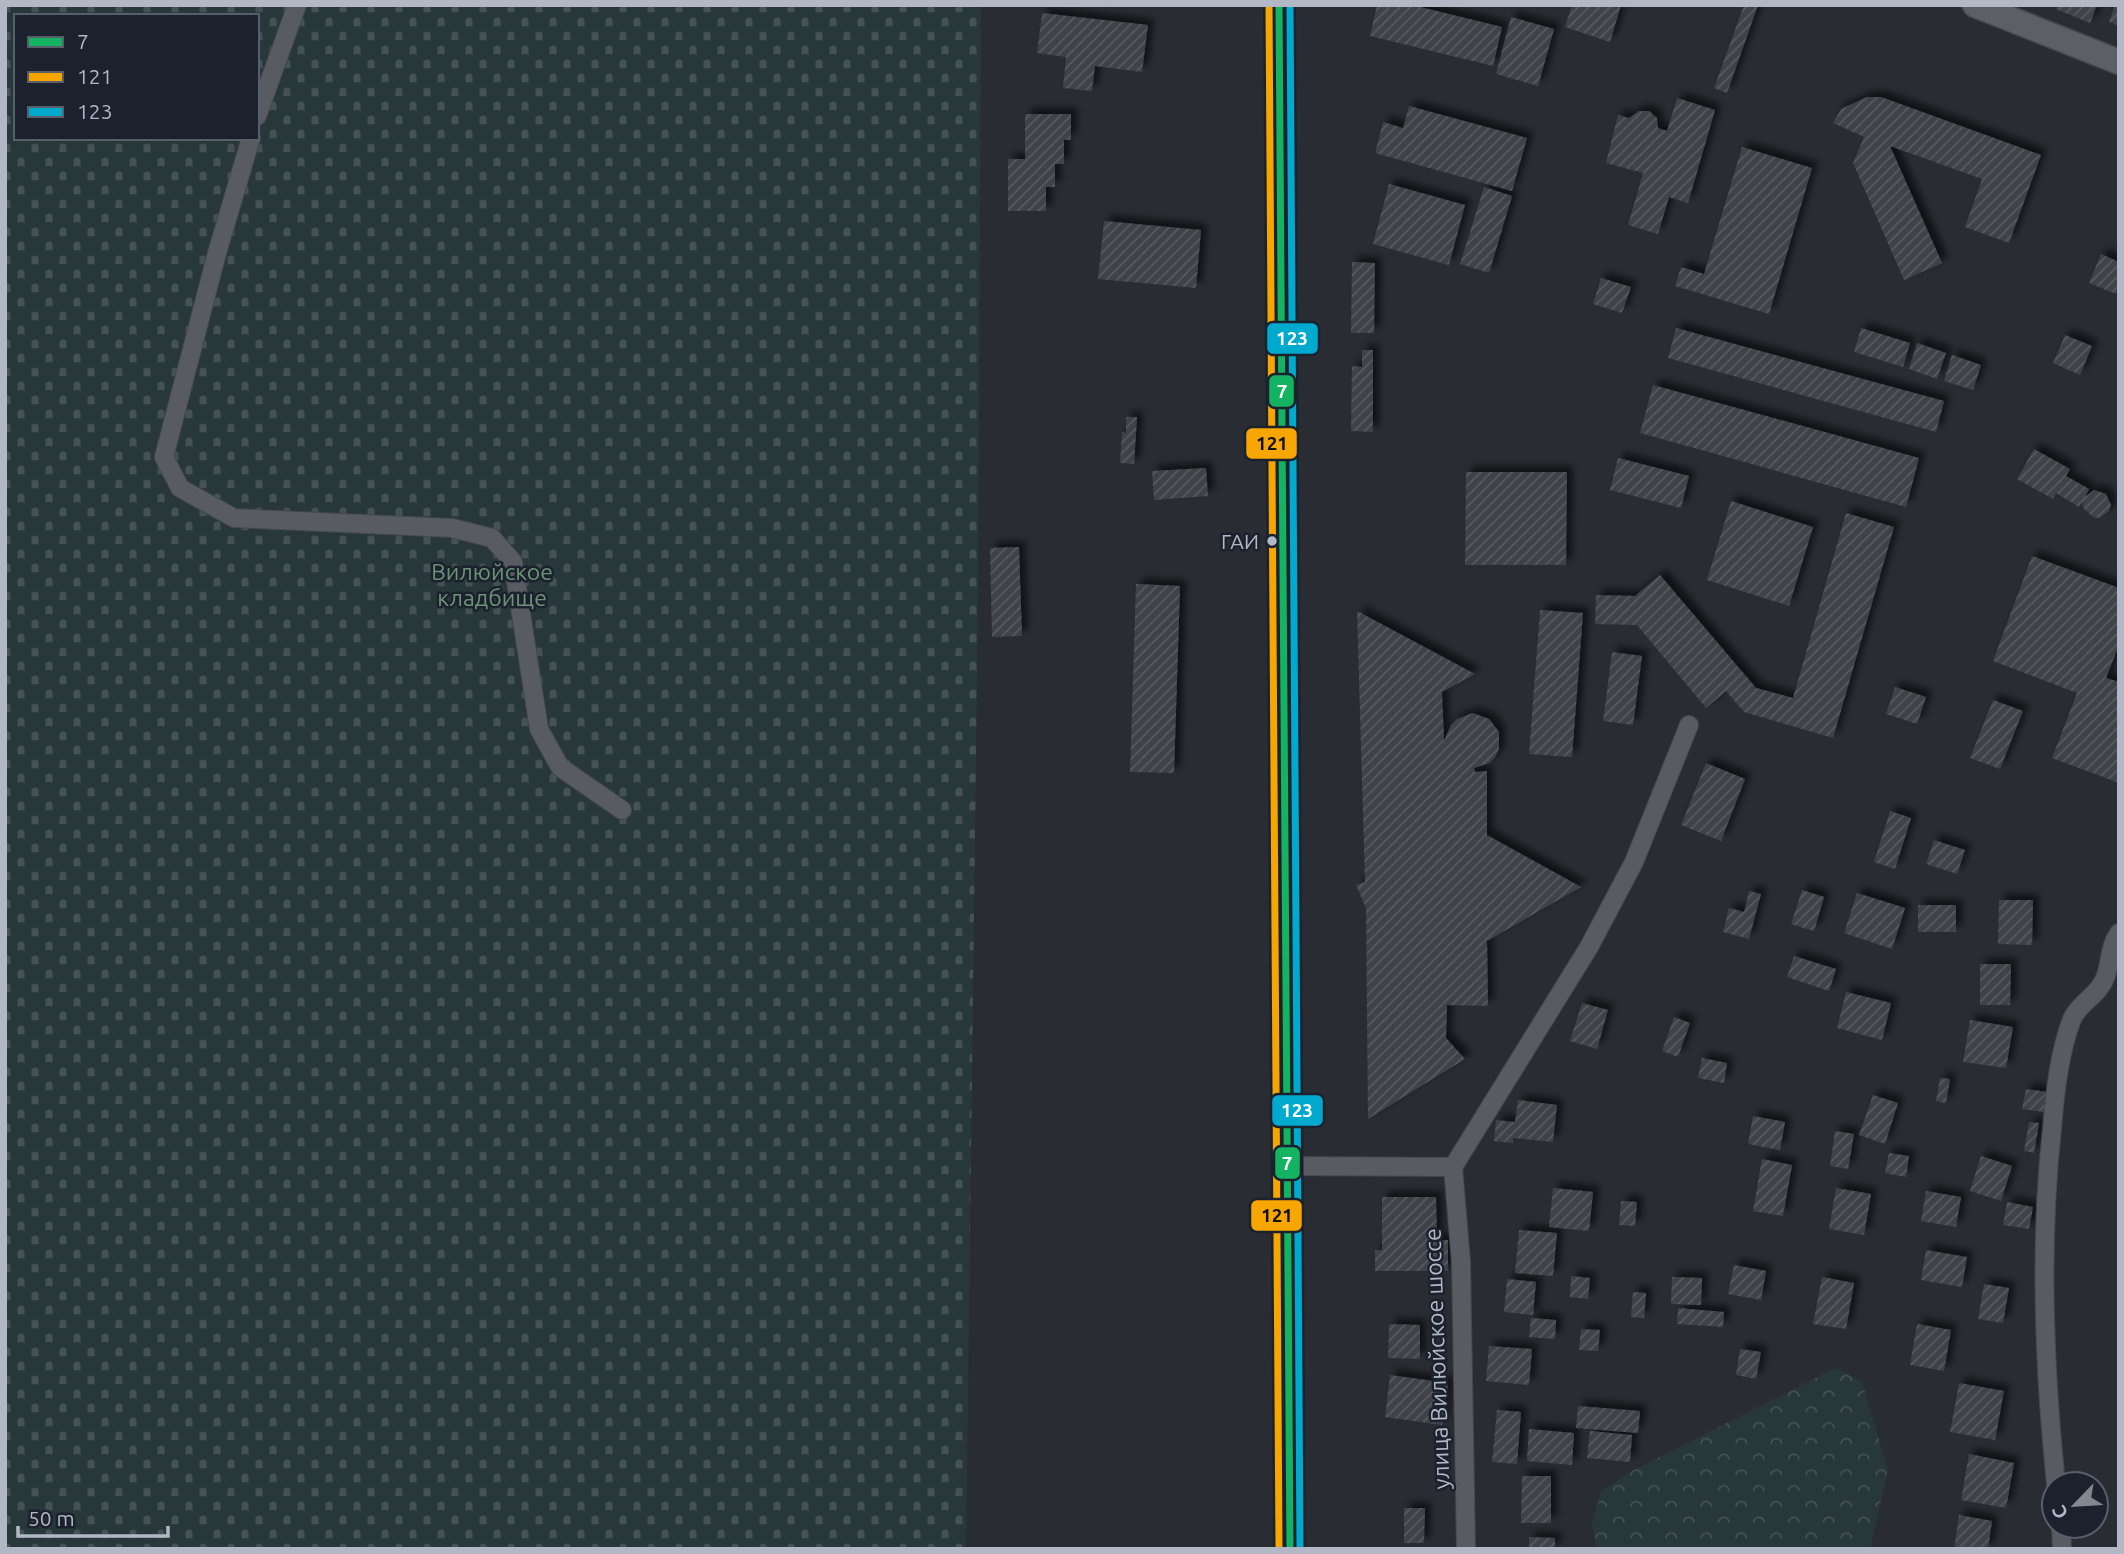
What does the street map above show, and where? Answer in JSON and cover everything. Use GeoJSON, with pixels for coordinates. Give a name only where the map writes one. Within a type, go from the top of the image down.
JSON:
{"type":"FeatureCollection","features":[{"type":"Feature","properties":{"kind":"main road"},"geometry":{"type":"LineString","coordinates":[[1279,5],[1290,1549]]}},
{"type":"Feature","properties":{"kind":"main road"},"geometry":{"type":"LineString","coordinates":[[1975,5],[2119,62]]}},
{"type":"Feature","properties":{"kind":"street"},"geometry":{"type":"LineString","coordinates":[[259,110],[297,5]]}},
{"type":"Feature","properties":{"kind":"street"},"geometry":{"type":"LineString","coordinates":[[250,140],[164,457],[180,488],[234,518],[452,528],[492,538],[513,562],[539,729],[560,767],[622,810]]}},
{"type":"Feature","properties":{"kind":"street"},"geometry":{"type":"LineString","coordinates":[[1286,1166],[1453,1167],[1589,947],[1634,862],[1689,725]]}},
{"type":"Feature","properties":{"kind":"street"},"geometry":{"type":"LineString","coordinates":[[2055,1470],[2045,1316],[2046,1214],[2053,1117],[2061,1064],[2073,1016],[2105,979],[2113,941],[2119,933]]}},
{"type":"Feature","properties":{"kind":"street","name":"улица Вилюйское шоссе"},"geometry":{"type":"LineString","coordinates":[[1453,1167],[1461,1262],[1466,1549]]}},
{"type":"Feature","properties":{"kind":"green space","name":"Вилюйское кладбище"},"geometry":{"type":"Polygon","coordinates":[[[5,5],[981,5],[978,598],[966,1549],[5,1549],[5,5]]]}},
{"type":"Feature","properties":{"kind":"green space"},"geometry":{"type":"Polygon","coordinates":[[[1835,1368],[1862,1382],[1888,1470],[1870,1549],[1596,1549],[1592,1523],[1601,1492],[1628,1473],[1835,1368]]]}},
{"type":"Feature","properties":{"kind":"building"},"geometry":{"type":"Polygon","coordinates":[[[1377,5],[1412,5],[1502,27],[1493,66],[1370,36],[1377,5]]]}},
{"type":"Feature","properties":{"kind":"building"},"geometry":{"type":"Polygon","coordinates":[[[1572,5],[1621,5],[1610,42],[1565,27],[1572,5]]]}},
{"type":"Feature","properties":{"kind":"building"},"geometry":{"type":"Polygon","coordinates":[[[1744,5],[1758,5],[1727,93],[1714,88],[1744,5]]]}},
{"type":"Feature","properties":{"kind":"building"},"geometry":{"type":"Polygon","coordinates":[[[2058,5],[2097,5],[2090,23],[2056,9],[2058,5]]]}},
{"type":"Feature","properties":{"kind":"building"},"geometry":{"type":"Polygon","coordinates":[[[2115,5],[2119,5],[2119,26],[2109,22],[2115,5]]]}},
{"type":"Feature","properties":{"kind":"building"},"geometry":{"type":"Polygon","coordinates":[[[1042,13],[1148,25],[1142,72],[1095,66],[1092,91],[1063,88],[1066,57],[1037,53],[1042,13]]]}},
{"type":"Feature","properties":{"kind":"building"},"geometry":{"type":"Polygon","coordinates":[[[1511,17],[1554,29],[1538,86],[1496,74],[1511,17]]]}},
{"type":"Feature","properties":{"kind":"building"},"geometry":{"type":"Polygon","coordinates":[[[1867,97],[1881,97],[2041,155],[2009,243],[1965,227],[1982,179],[1890,146],[1942,263],[1904,280],[1853,163],[1864,137],[1833,123],[1841,109],[1867,97]]]}},
{"type":"Feature","properties":{"kind":"building"},"geometry":{"type":"Polygon","coordinates":[[[1677,98],[1715,110],[1688,203],[1669,197],[1658,234],[1628,225],[1643,173],[1606,163],[1618,115],[1629,118],[1639,111],[1649,111],[1657,118],[1658,128],[1667,131],[1677,98]]]}},
{"type":"Feature","properties":{"kind":"building"},"geometry":{"type":"Polygon","coordinates":[[[1409,106],[1527,138],[1512,191],[1375,153],[1383,122],[1403,128],[1409,106]]]}},
{"type":"Feature","properties":{"kind":"building"},"geometry":{"type":"Polygon","coordinates":[[[1025,114],[1071,114],[1071,140],[1064,140],[1064,164],[1055,164],[1055,187],[1046,187],[1046,211],[1008,211],[1008,159],[1025,159],[1025,114]]]}},
{"type":"Feature","properties":{"kind":"building"},"geometry":{"type":"Polygon","coordinates":[[[1742,147],[1812,168],[1769,314],[1675,286],[1681,267],[1704,274],[1742,147]]]}},
{"type":"Feature","properties":{"kind":"building"},"geometry":{"type":"Polygon","coordinates":[[[1389,184],[1465,205],[1449,265],[1373,244],[1389,184]]]}},
{"type":"Feature","properties":{"kind":"building"},"geometry":{"type":"Polygon","coordinates":[[[1484,187],[1512,196],[1489,273],[1460,264],[1484,187]]]}},
{"type":"Feature","properties":{"kind":"building"},"geometry":{"type":"Polygon","coordinates":[[[1104,221],[1201,230],[1196,288],[1098,279],[1104,221]]]}},
{"type":"Feature","properties":{"kind":"building"},"geometry":{"type":"Polygon","coordinates":[[[2101,254],[2119,262],[2119,287],[2116,294],[2089,283],[2101,254]]]}},
{"type":"Feature","properties":{"kind":"building"},"geometry":{"type":"Polygon","coordinates":[[[1352,262],[1375,263],[1374,333],[1351,333],[1352,262]]]}},
{"type":"Feature","properties":{"kind":"building"},"geometry":{"type":"Polygon","coordinates":[[[1601,278],[1631,287],[1622,313],[1593,304],[1601,278]]]}},
{"type":"Feature","properties":{"kind":"building"},"geometry":{"type":"Polygon","coordinates":[[[1676,328],[1944,401],[1936,432],[1668,358],[1676,328]]]}},
{"type":"Feature","properties":{"kind":"building"},"geometry":{"type":"Polygon","coordinates":[[[1861,328],[1910,343],[1903,367],[1854,352],[1861,328]]]}},
{"type":"Feature","properties":{"kind":"building"},"geometry":{"type":"Polygon","coordinates":[[[2065,335],[2092,346],[2080,375],[2053,363],[2065,335]]]}},
{"type":"Feature","properties":{"kind":"building"},"geometry":{"type":"Polygon","coordinates":[[[1917,343],[1946,353],[1937,379],[1909,369],[1917,343]]]}},
{"type":"Feature","properties":{"kind":"building"},"geometry":{"type":"Polygon","coordinates":[[[1362,350],[1373,350],[1373,432],[1351,431],[1352,366],[1362,367],[1362,350]]]}},
{"type":"Feature","properties":{"kind":"building"},"geometry":{"type":"Polygon","coordinates":[[[1952,355],[1981,365],[1973,390],[1944,381],[1952,355]]]}},
{"type":"Feature","properties":{"kind":"building"},"geometry":{"type":"Polygon","coordinates":[[[1653,385],[1919,458],[1906,507],[1640,433],[1653,385]]]}},
{"type":"Feature","properties":{"kind":"building"},"geometry":{"type":"Polygon","coordinates":[[[1126,417],[1137,417],[1134,464],[1120,463],[1126,417]]]}},
{"type":"Feature","properties":{"kind":"building"},"geometry":{"type":"Polygon","coordinates":[[[2034,449],[2070,469],[2066,476],[2089,489],[2085,497],[2094,490],[2106,494],[2111,505],[2109,511],[2099,518],[2093,517],[2084,509],[2082,502],[2079,507],[2056,493],[2053,499],[2017,479],[2034,449]]]}},
{"type":"Feature","properties":{"kind":"building"},"geometry":{"type":"Polygon","coordinates":[[[1618,458],[1689,476],[1681,508],[1610,490],[1618,458]]]}},
{"type":"Feature","properties":{"kind":"building"},"geometry":{"type":"Polygon","coordinates":[[[1206,468],[1208,496],[1154,500],[1152,471],[1206,468]]]}},
{"type":"Feature","properties":{"kind":"building"},"geometry":{"type":"Polygon","coordinates":[[[1466,472],[1567,472],[1566,565],[1465,565],[1466,472]]]}},
{"type":"Feature","properties":{"kind":"building"},"geometry":{"type":"Polygon","coordinates":[[[1731,501],[1813,527],[1789,606],[1707,580],[1731,501]]]}},
{"type":"Feature","properties":{"kind":"building"},"geometry":{"type":"Polygon","coordinates":[[[1846,513],[1894,527],[1833,738],[1744,712],[1726,691],[1706,708],[1637,625],[1595,624],[1596,595],[1635,596],[1660,575],[1756,688],[1793,698],[1846,513]]]}},
{"type":"Feature","properties":{"kind":"building"},"geometry":{"type":"Polygon","coordinates":[[[1019,547],[1022,636],[992,637],[990,548],[1019,547]]]}},
{"type":"Feature","properties":{"kind":"building"},"geometry":{"type":"Polygon","coordinates":[[[2032,556],[2119,588],[2119,645],[2106,678],[2119,682],[2119,783],[2052,758],[2077,693],[1993,661],[2032,556]]]}},
{"type":"Feature","properties":{"kind":"building"},"geometry":{"type":"Polygon","coordinates":[[[1136,584],[1180,586],[1174,773],[1130,772],[1136,584]]]}},
{"type":"Feature","properties":{"kind":"building"},"geometry":{"type":"Polygon","coordinates":[[[1540,610],[1583,613],[1572,757],[1529,754],[1540,610]]]}},
{"type":"Feature","properties":{"kind":"building"},"geometry":{"type":"Polygon","coordinates":[[[1357,611],[1475,674],[1442,692],[1444,741],[1451,725],[1457,719],[1473,713],[1489,719],[1499,732],[1499,749],[1495,757],[1489,763],[1474,768],[1475,772],[1487,771],[1487,835],[1581,887],[1487,941],[1488,1006],[1447,1005],[1446,1038],[1465,1059],[1368,1119],[1366,908],[1356,885],[1365,882],[1357,611]]]}},
{"type":"Feature","properties":{"kind":"building"},"geometry":{"type":"Polygon","coordinates":[[[1612,652],[1642,656],[1633,725],[1603,721],[1612,652]]]}},
{"type":"Feature","properties":{"kind":"building"},"geometry":{"type":"Polygon","coordinates":[[[1895,687],[1926,697],[1917,724],[1886,714],[1895,687]]]}},
{"type":"Feature","properties":{"kind":"building"},"geometry":{"type":"Polygon","coordinates":[[[1993,700],[2023,711],[2000,769],[1970,758],[1993,700]]]}},
{"type":"Feature","properties":{"kind":"building"},"geometry":{"type":"Polygon","coordinates":[[[1706,763],[1745,779],[1721,841],[1681,825],[1706,763]]]}},
{"type":"Feature","properties":{"kind":"building"},"geometry":{"type":"Polygon","coordinates":[[[1890,811],[1911,818],[1895,869],[1874,862],[1890,811]]]}},
{"type":"Feature","properties":{"kind":"building"},"geometry":{"type":"Polygon","coordinates":[[[1934,840],[1965,850],[1957,874],[1926,864],[1934,840]]]}},
{"type":"Feature","properties":{"kind":"building"},"geometry":{"type":"Polygon","coordinates":[[[1802,890],[1824,897],[1814,931],[1791,924],[1802,890]]]}},
{"type":"Feature","properties":{"kind":"building"},"geometry":{"type":"Polygon","coordinates":[[[1749,891],[1761,894],[1749,939],[1723,932],[1729,908],[1744,912],[1749,891]]]}},
{"type":"Feature","properties":{"kind":"building"},"geometry":{"type":"Polygon","coordinates":[[[1857,893],[1905,908],[1892,949],[1844,933],[1857,893]]]}},
{"type":"Feature","properties":{"kind":"building"},"geometry":{"type":"Polygon","coordinates":[[[1999,900],[2033,900],[2032,945],[1998,944],[1999,900]]]}},
{"type":"Feature","properties":{"kind":"building"},"geometry":{"type":"Polygon","coordinates":[[[1918,905],[1956,905],[1956,932],[1918,932],[1918,905]]]}},
{"type":"Feature","properties":{"kind":"building"},"geometry":{"type":"Polygon","coordinates":[[[1794,956],[1836,969],[1829,991],[1787,977],[1794,956]]]}},
{"type":"Feature","properties":{"kind":"building"},"geometry":{"type":"Polygon","coordinates":[[[1980,964],[2011,964],[2010,1005],[1980,1005],[1980,964]]]}},
{"type":"Feature","properties":{"kind":"building"},"geometry":{"type":"Polygon","coordinates":[[[1846,992],[1891,1003],[1882,1040],[1837,1028],[1846,992]]]}},
{"type":"Feature","properties":{"kind":"building"},"geometry":{"type":"Polygon","coordinates":[[[1582,1003],[1608,1010],[1597,1049],[1570,1041],[1582,1003]]]}},
{"type":"Feature","properties":{"kind":"building"},"geometry":{"type":"Polygon","coordinates":[[[1674,1017],[1690,1023],[1678,1057],[1662,1051],[1674,1017]]]}},
{"type":"Feature","properties":{"kind":"building"},"geometry":{"type":"Polygon","coordinates":[[[1970,1020],[2013,1027],[2006,1068],[1963,1062],[1970,1020]]]}},
{"type":"Feature","properties":{"kind":"building"},"geometry":{"type":"Polygon","coordinates":[[[1702,1058],[1727,1063],[1724,1083],[1698,1078],[1702,1058]]]}},
{"type":"Feature","properties":{"kind":"building"},"geometry":{"type":"Polygon","coordinates":[[[1940,1078],[1950,1079],[1946,1103],[1936,1101],[1940,1078]]]}},
{"type":"Feature","properties":{"kind":"building"},"geometry":{"type":"Polygon","coordinates":[[[2026,1089],[2048,1092],[2044,1112],[2022,1109],[2026,1089]]]}},
{"type":"Feature","properties":{"kind":"building"},"geometry":{"type":"Polygon","coordinates":[[[1873,1095],[1898,1103],[1885,1144],[1859,1135],[1873,1095]]]}},
{"type":"Feature","properties":{"kind":"building"},"geometry":{"type":"Polygon","coordinates":[[[1518,1100],[1557,1105],[1553,1142],[1513,1138],[1513,1143],[1494,1141],[1496,1120],[1515,1122],[1518,1100]]]}},
{"type":"Feature","properties":{"kind":"building"},"geometry":{"type":"Polygon","coordinates":[[[1753,1116],[1785,1122],[1780,1150],[1748,1144],[1753,1116]]]}},
{"type":"Feature","properties":{"kind":"building"},"geometry":{"type":"Polygon","coordinates":[[[2029,1122],[2039,1123],[2034,1153],[2024,1151],[2029,1122]]]}},
{"type":"Feature","properties":{"kind":"building"},"geometry":{"type":"Polygon","coordinates":[[[1835,1131],[1854,1134],[1848,1169],[1830,1166],[1835,1131]]]}},
{"type":"Feature","properties":{"kind":"building"},"geometry":{"type":"Polygon","coordinates":[[[1889,1153],[1909,1156],[1906,1177],[1885,1173],[1889,1153]]]}},
{"type":"Feature","properties":{"kind":"building"},"geometry":{"type":"Polygon","coordinates":[[[1981,1156],[2012,1166],[2001,1201],[1970,1191],[1981,1156]]]}},
{"type":"Feature","properties":{"kind":"building"},"geometry":{"type":"Polygon","coordinates":[[[1762,1159],[1792,1165],[1783,1216],[1753,1211],[1762,1159]]]}},
{"type":"Feature","properties":{"kind":"building"},"geometry":{"type":"Polygon","coordinates":[[[1553,1188],[1593,1192],[1589,1231],[1549,1227],[1553,1188]]]}},
{"type":"Feature","properties":{"kind":"building"},"geometry":{"type":"Polygon","coordinates":[[[1836,1188],[1871,1194],[1864,1235],[1829,1229],[1836,1188]]]}},
{"type":"Feature","properties":{"kind":"building"},"geometry":{"type":"Polygon","coordinates":[[[1926,1191],[1961,1197],[1956,1227],[1921,1221],[1926,1191]]]}},
{"type":"Feature","properties":{"kind":"building"},"geometry":{"type":"Polygon","coordinates":[[[1382,1197],[1436,1197],[1437,1240],[1448,1240],[1448,1271],[1375,1271],[1375,1250],[1382,1250],[1382,1197]]]}},
{"type":"Feature","properties":{"kind":"building"},"geometry":{"type":"Polygon","coordinates":[[[1621,1201],[1637,1202],[1635,1226],[1619,1225],[1621,1201]]]}},
{"type":"Feature","properties":{"kind":"building"},"geometry":{"type":"Polygon","coordinates":[[[2007,1202],[2033,1207],[2029,1229],[2003,1225],[2007,1202]]]}},
{"type":"Feature","properties":{"kind":"building"},"geometry":{"type":"Polygon","coordinates":[[[1519,1230],[1557,1233],[1553,1276],[1515,1273],[1519,1230]]]}},
{"type":"Feature","properties":{"kind":"building"},"geometry":{"type":"Polygon","coordinates":[[[1926,1250],[1967,1257],[1962,1287],[1921,1280],[1926,1250]]]}},
{"type":"Feature","properties":{"kind":"building"},"geometry":{"type":"Polygon","coordinates":[[[1734,1265],[1766,1271],[1761,1300],[1728,1294],[1734,1265]]]}},
{"type":"Feature","properties":{"kind":"building"},"geometry":{"type":"Polygon","coordinates":[[[1571,1276],[1590,1278],[1588,1299],[1570,1297],[1571,1276]]]}},
{"type":"Feature","properties":{"kind":"building"},"geometry":{"type":"Polygon","coordinates":[[[1672,1277],[1702,1278],[1701,1305],[1671,1304],[1672,1277]]]}},
{"type":"Feature","properties":{"kind":"building"},"geometry":{"type":"Polygon","coordinates":[[[1822,1277],[1854,1283],[1846,1329],[1813,1324],[1822,1277]]]}},
{"type":"Feature","properties":{"kind":"building"},"geometry":{"type":"Polygon","coordinates":[[[1507,1279],[1536,1282],[1533,1315],[1504,1312],[1507,1279]]]}},
{"type":"Feature","properties":{"kind":"building"},"geometry":{"type":"Polygon","coordinates":[[[1984,1284],[2009,1288],[2003,1323],[1978,1319],[1984,1284]]]}},
{"type":"Feature","properties":{"kind":"building"},"geometry":{"type":"Polygon","coordinates":[[[1633,1292],[1646,1293],[1644,1318],[1631,1317],[1633,1292]]]}},
{"type":"Feature","properties":{"kind":"building"},"geometry":{"type":"Polygon","coordinates":[[[1678,1308],[1724,1312],[1723,1327],[1677,1324],[1678,1308]]]}},
{"type":"Feature","properties":{"kind":"building"},"geometry":{"type":"Polygon","coordinates":[[[1531,1318],[1556,1320],[1555,1339],[1529,1337],[1531,1318]]]}},
{"type":"Feature","properties":{"kind":"building"},"geometry":{"type":"Polygon","coordinates":[[[1389,1324],[1420,1325],[1420,1359],[1388,1358],[1389,1324]]]}},
{"type":"Feature","properties":{"kind":"building"},"geometry":{"type":"Polygon","coordinates":[[[1917,1324],[1951,1330],[1944,1371],[1910,1365],[1917,1324]]]}},
{"type":"Feature","properties":{"kind":"building"},"geometry":{"type":"Polygon","coordinates":[[[1581,1329],[1600,1330],[1598,1351],[1579,1350],[1581,1329]]]}},
{"type":"Feature","properties":{"kind":"building"},"geometry":{"type":"Polygon","coordinates":[[[1489,1346],[1532,1349],[1529,1385],[1486,1381],[1489,1346]]]}},
{"type":"Feature","properties":{"kind":"building"},"geometry":{"type":"Polygon","coordinates":[[[1740,1349],[1761,1352],[1756,1379],[1736,1375],[1740,1349]]]}},
{"type":"Feature","properties":{"kind":"building"},"geometry":{"type":"Polygon","coordinates":[[[1390,1375],[1448,1383],[1442,1425],[1385,1417],[1390,1375]]]}},
{"type":"Feature","properties":{"kind":"building"},"geometry":{"type":"Polygon","coordinates":[[[1959,1383],[2004,1391],[1995,1440],[1950,1432],[1959,1383]]]}},
{"type":"Feature","properties":{"kind":"building"},"geometry":{"type":"Polygon","coordinates":[[[1578,1406],[1640,1411],[1638,1433],[1576,1428],[1578,1406]]]}},
{"type":"Feature","properties":{"kind":"building"},"geometry":{"type":"Polygon","coordinates":[[[1497,1410],[1521,1412],[1517,1464],[1492,1462],[1497,1410]]]}},
{"type":"Feature","properties":{"kind":"building"},"geometry":{"type":"Polygon","coordinates":[[[1529,1429],[1574,1433],[1572,1465],[1527,1461],[1529,1429]]]}},
{"type":"Feature","properties":{"kind":"building"},"geometry":{"type":"Polygon","coordinates":[[[1590,1431],[1632,1435],[1630,1462],[1587,1458],[1590,1431]]]}},
{"type":"Feature","properties":{"kind":"building"},"geometry":{"type":"Polygon","coordinates":[[[1969,1454],[2014,1463],[2006,1508],[1961,1500],[1969,1454]]]}},
{"type":"Feature","properties":{"kind":"building"},"geometry":{"type":"Polygon","coordinates":[[[1522,1476],[1551,1476],[1551,1523],[1521,1523],[1522,1476]]]}},
{"type":"Feature","properties":{"kind":"building"},"geometry":{"type":"Polygon","coordinates":[[[1404,1508],[1425,1508],[1424,1543],[1404,1543],[1404,1508]]]}},
{"type":"Feature","properties":{"kind":"building"},"geometry":{"type":"Polygon","coordinates":[[[1959,1515],[1992,1521],[1988,1549],[1954,1549],[1959,1515]]]}},
{"type":"Feature","properties":{"kind":"building"},"geometry":{"type":"Polygon","coordinates":[[[1529,1537],[1555,1538],[1555,1549],[1529,1549],[1529,1537]]]}},
{"type":"Feature","properties":{"kind":"transit line","name":"121"},"geometry":{"type":"LineString","coordinates":[[1269,5],[1279,1549]]}},
{"type":"Feature","properties":{"kind":"transit line","name":"7"},"geometry":{"type":"LineString","coordinates":[[1279,5],[1290,1549]]}},
{"type":"Feature","properties":{"kind":"transit line","name":"123"},"geometry":{"type":"LineString","coordinates":[[1290,5],[1300,1549]]}},
{"type":"Feature","properties":{"kind":"place","name":"ГАИ"},"geometry":{"type":"Point","coordinates":[1272,541]}}]}
